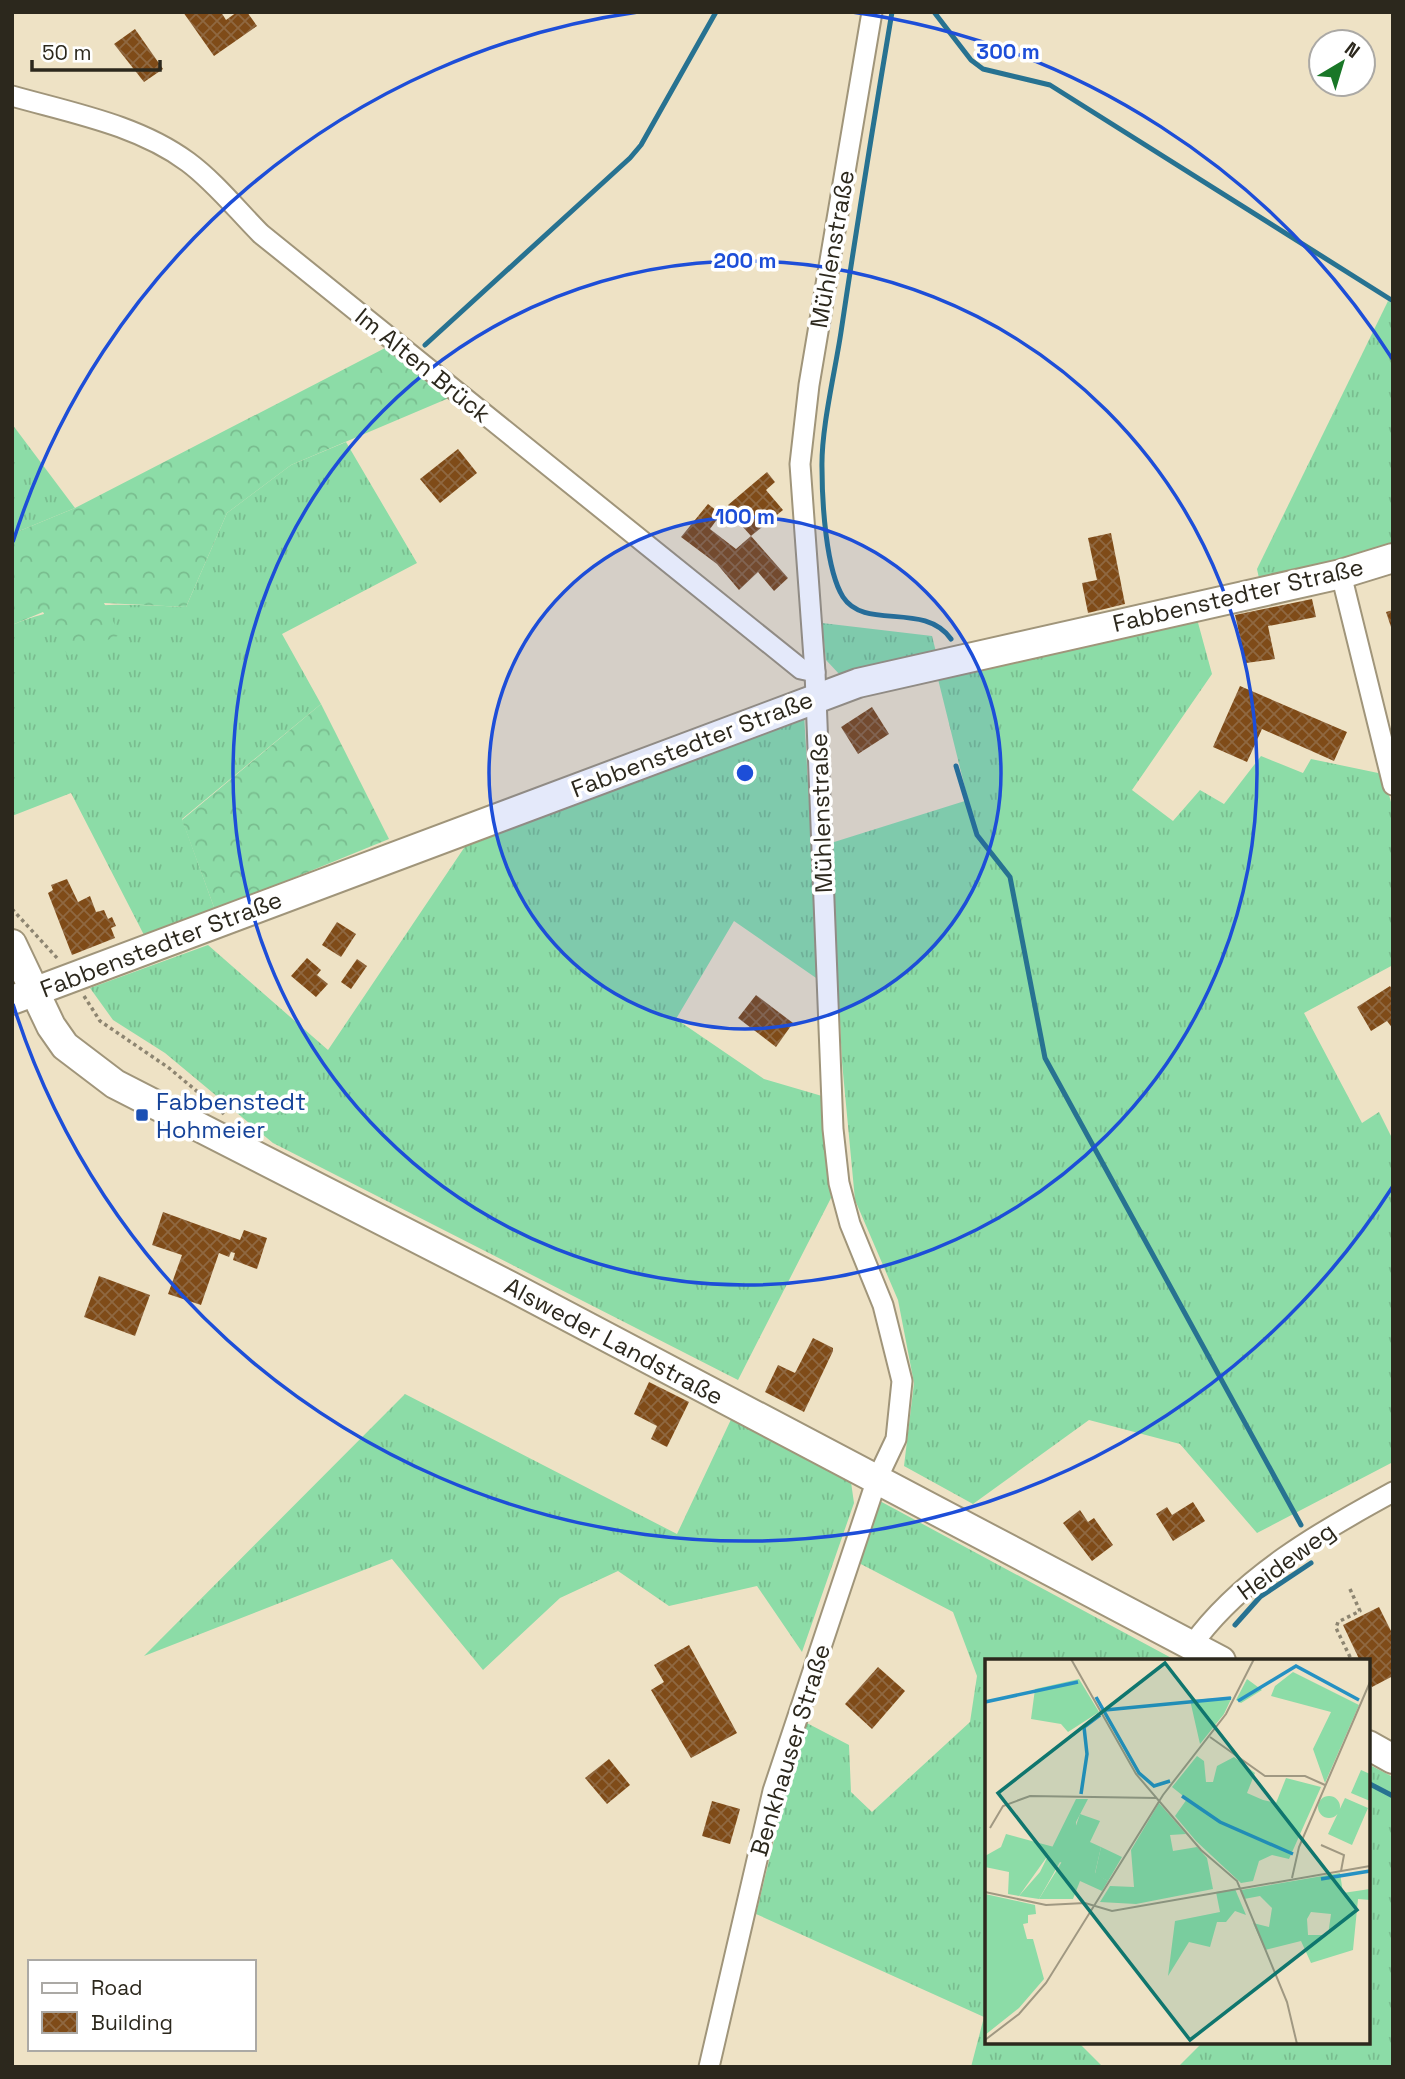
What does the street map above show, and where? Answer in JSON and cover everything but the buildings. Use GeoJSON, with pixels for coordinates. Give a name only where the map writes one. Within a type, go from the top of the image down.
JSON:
{"type":"FeatureCollection","features":[{"type":"Feature","properties":{"kind":"street","name":"Mühlenstraße"},"geometry":{"type":"LineString","coordinates":[[872,14],[809,385],[800,464],[816,684],[833,1129],[839,1183],[850,1224],[883,1305],[902,1381],[896,1439],[877,1479]]}},
{"type":"Feature","properties":{"kind":"street","name":"Im Alten Brück"},"geometry":{"type":"LineString","coordinates":[[12,96],[109,123],[159,143],[190,163],[261,234],[801,669],[816,684]]}},
{"type":"Feature","properties":{"kind":"street","name":"Fabbenstedter Straße"},"geometry":{"type":"LineString","coordinates":[[24,995],[816,684],[925,667],[1341,574],[1393,558]]}},
{"type":"Feature","properties":{"kind":"street"},"geometry":{"type":"LineString","coordinates":[[1341,574],[1393,785]]}},
{"type":"Feature","properties":{"kind":"street","name":"Alsweder Landstraße"},"geometry":{"type":"LineString","coordinates":[[12,944],[24,995],[65,1046],[115,1084],[877,1479],[1217,1659]]}},
{"type":"Feature","properties":{"kind":"street","name":"Benkhauser Straße"},"geometry":{"type":"LineString","coordinates":[[709,2067],[773,1791],[877,1479]]}},
{"type":"Feature","properties":{"kind":"street","name":"Heideweg"},"geometry":{"type":"LineString","coordinates":[[1192,1644],[1220,1609],[1306,1544],[1393,1492]]}},
{"type":"Feature","properties":{"kind":"street"},"geometry":{"type":"LineString","coordinates":[[1370,1746],[1393,1759]]}},
{"type":"Feature","properties":{"kind":"path"},"geometry":{"type":"LineString","coordinates":[[12,909],[65,966]]}},
{"type":"Feature","properties":{"kind":"path"},"geometry":{"type":"LineString","coordinates":[[1350,1589],[1360,1611],[1338,1622],[1336,1628],[1351,1659]]}},
{"type":"Feature","properties":{"kind":"green space"},"geometry":{"type":"Polygon","coordinates":[[[1388,301],[1393,304],[1393,546],[1260,583],[1257,569],[1388,301]]]}},
{"type":"Feature","properties":{"kind":"green space"},"geometry":{"type":"Polygon","coordinates":[[[387,347],[449,398],[291,465],[227,513],[186,607],[104,603],[120,635],[68,656],[43,612],[12,625],[12,534],[75,508],[387,347]]]}},
{"type":"Feature","properties":{"kind":"green space"},"geometry":{"type":"Polygon","coordinates":[[[12,424],[75,508],[12,534],[12,424]]]}},
{"type":"Feature","properties":{"kind":"green space"},"geometry":{"type":"Polygon","coordinates":[[[346,442],[417,563],[282,634],[321,704],[182,819],[215,910],[144,935],[71,793],[12,816],[12,625],[56,611],[98,605],[186,607],[227,513],[291,465],[346,442]]]}},
{"type":"Feature","properties":{"kind":"green space"},"geometry":{"type":"Polygon","coordinates":[[[1197,619],[1212,674],[1132,790],[1173,821],[1200,790],[1224,804],[1261,756],[1303,773],[1311,759],[1383,774],[1393,809],[1393,965],[1304,1013],[1362,1123],[1379,1112],[1393,1140],[1393,1462],[1257,1533],[1180,1444],[1089,1420],[973,1504],[904,1466],[914,1383],[898,1300],[855,1200],[842,1062],[831,843],[968,800],[937,675],[1197,619]]]}},
{"type":"Feature","properties":{"kind":"green space"},"geometry":{"type":"Polygon","coordinates":[[[822,623],[932,636],[936,652],[841,676],[826,660],[822,623]]]}},
{"type":"Feature","properties":{"kind":"green space"},"geometry":{"type":"Polygon","coordinates":[[[321,704],[389,839],[215,910],[182,820],[321,704]]]}},
{"type":"Feature","properties":{"kind":"green space"},"geometry":{"type":"Polygon","coordinates":[[[804,713],[819,980],[734,921],[676,1019],[764,1079],[822,1096],[831,1198],[738,1380],[273,1143],[165,1053],[113,1020],[90,988],[208,945],[328,1050],[466,845],[804,713]]]}},
{"type":"Feature","properties":{"kind":"green space"},"geometry":{"type":"Polygon","coordinates":[[[405,1394],[677,1534],[735,1411],[850,1475],[854,1503],[802,1652],[757,1586],[669,1606],[618,1571],[560,1598],[483,1670],[392,1559],[144,1656],[405,1394]]]}},
{"type":"Feature","properties":{"kind":"green space"},"geometry":{"type":"Polygon","coordinates":[[[878,1500],[1173,1659],[985,1659],[985,2044],[1080,2044],[1103,2067],[971,2067],[984,2017],[756,1914],[803,1721],[849,1745],[851,1792],[872,1812],[970,1722],[977,1676],[953,1612],[855,1561],[878,1500]]]}},
{"type":"Feature","properties":{"kind":"green space"},"geometry":{"type":"Polygon","coordinates":[[[1370,1765],[1393,1777],[1393,2067],[1178,2067],[1201,2044],[1370,2044],[1370,1765]]]}},
{"type":"Feature","properties":{"kind":"waterway"},"geometry":{"type":"LineString","coordinates":[[425,345],[630,158],[641,145],[716,12]]}},
{"type":"Feature","properties":{"kind":"waterway"},"geometry":{"type":"LineString","coordinates":[[892,12],[826,418],[822,453],[824,517],[837,585],[843,597],[853,607],[865,613],[926,621],[940,628],[951,639]]}},
{"type":"Feature","properties":{"kind":"waterway"},"geometry":{"type":"LineString","coordinates":[[934,12],[971,60],[983,69],[1050,85],[1393,301]]}},
{"type":"Feature","properties":{"kind":"waterway"},"geometry":{"type":"LineString","coordinates":[[956,766],[977,835],[1010,877],[1045,1058],[1301,1525]]}},
{"type":"Feature","properties":{"kind":"waterway"},"geometry":{"type":"LineString","coordinates":[[1235,1625],[1260,1597],[1311,1563]]}},
{"type":"Feature","properties":{"kind":"waterway"},"geometry":{"type":"LineString","coordinates":[[1370,1784],[1393,1796]]}},
{"type":"Feature","properties":{"kind":"place","name":"Fabbenstedt Hohmeier"},"geometry":{"type":"Point","coordinates":[142,1115]}}]}
